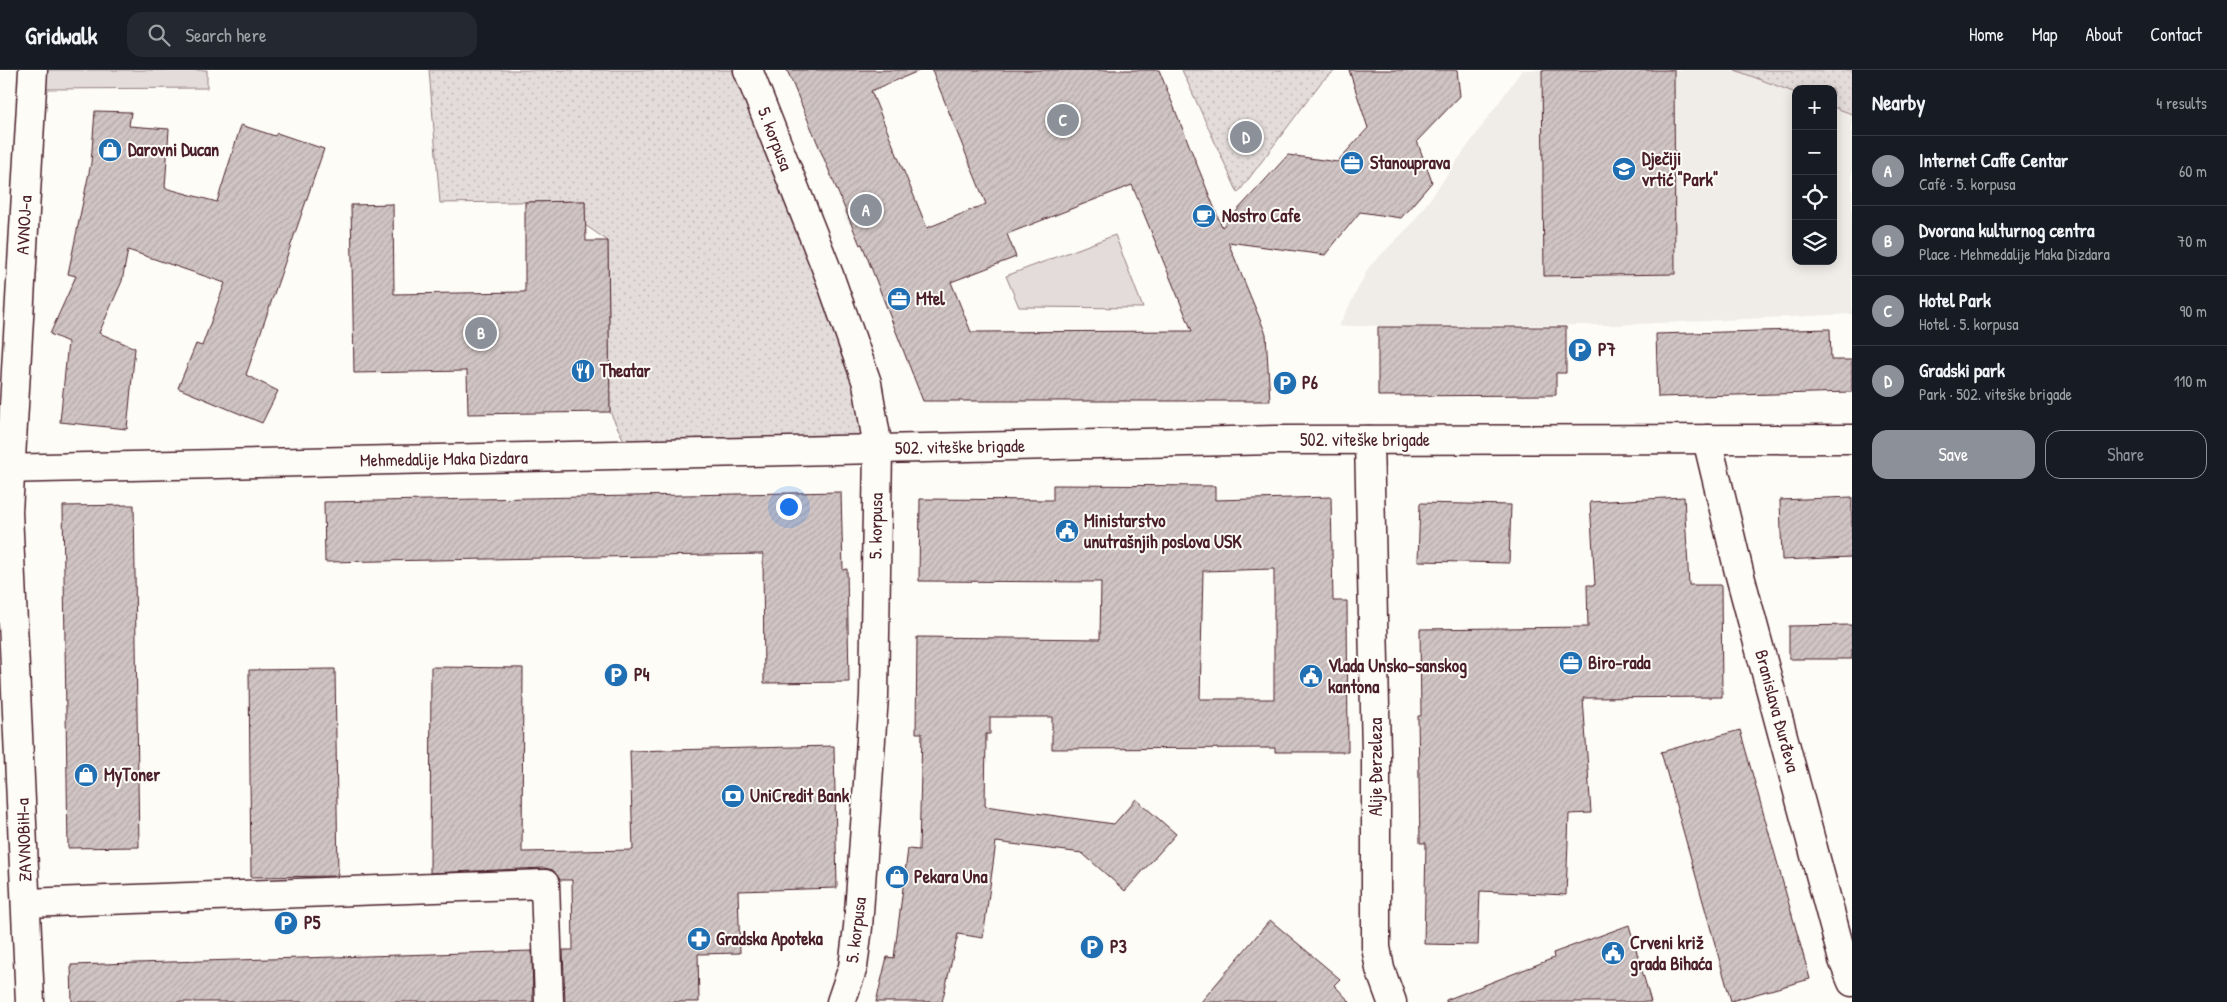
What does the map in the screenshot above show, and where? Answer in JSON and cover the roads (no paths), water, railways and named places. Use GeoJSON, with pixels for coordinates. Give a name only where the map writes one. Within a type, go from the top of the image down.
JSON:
{"type":"FeatureCollection","features":[{"type":"Feature","properties":{"kind":"street","name":"AVNOJ-a"},"geometry":{"type":"LineString","coordinates":[[5,469],[33,70]]}},
{"type":"Feature","properties":{"kind":"street","name":"5. korpusa"},"geometry":{"type":"LineString","coordinates":[[748,70],[829,275],[867,384],[878,448],[874,696],[858,927],[852,967],[841,1002]]}},
{"type":"Feature","properties":{"kind":"street","name":"Branislava Đurđeva"},"geometry":{"type":"LineString","coordinates":[[1708,439],[1740,572],[1843,960],[1852,982]]}},
{"type":"Feature","properties":{"kind":"street","name":"502. viteške brigade"},"geometry":{"type":"LineString","coordinates":[[878,448],[1369,440],[1852,439]]}},
{"type":"Feature","properties":{"kind":"street","name":"Alije Đerzeleza"},"geometry":{"type":"LineString","coordinates":[[1369,440],[1376,753],[1376,947],[1380,969],[1392,1002]]}},
{"type":"Feature","properties":{"kind":"street","name":"Mehmedalije Maka Dizdara"},"geometry":{"type":"LineString","coordinates":[[5,469],[878,448]]}},
{"type":"Feature","properties":{"kind":"street","name":"ZAVNOBiH-a"},"geometry":{"type":"LineString","coordinates":[[5,469],[30,1002]]}},
{"type":"Feature","properties":{"kind":"street"},"geometry":{"type":"LineString","coordinates":[[26,902],[545,884],[549,1002]]}},
{"type":"Feature","properties":{"kind":"place","name":"Hotel Park"},"geometry":{"type":"Point","coordinates":[1063,120]}},
{"type":"Feature","properties":{"kind":"place","name":"Gradski park"},"geometry":{"type":"Point","coordinates":[1246,137]}},
{"type":"Feature","properties":{"kind":"place","name":"Darovni Ducan"},"geometry":{"type":"Point","coordinates":[110,150]}},
{"type":"Feature","properties":{"kind":"place","name":"Stanouprava"},"geometry":{"type":"Point","coordinates":[1352,163]}},
{"type":"Feature","properties":{"kind":"place","name":"Dječiji vrtić \"Park\""},"geometry":{"type":"Point","coordinates":[1624,169]}},
{"type":"Feature","properties":{"kind":"place","name":"Internet Caffe Centar"},"geometry":{"type":"Point","coordinates":[866,210]}},
{"type":"Feature","properties":{"kind":"place","name":"Nostro Cafe"},"geometry":{"type":"Point","coordinates":[1204,216]}},
{"type":"Feature","properties":{"kind":"place","name":"Mtel"},"geometry":{"type":"Point","coordinates":[899,299]}},
{"type":"Feature","properties":{"kind":"place","name":"Dvorana kulturnog centra"},"geometry":{"type":"Point","coordinates":[481,333]}},
{"type":"Feature","properties":{"kind":"place","name":"P7"},"geometry":{"type":"Point","coordinates":[1580,350]}},
{"type":"Feature","properties":{"kind":"place","name":"Theatar"},"geometry":{"type":"Point","coordinates":[583,371]}},
{"type":"Feature","properties":{"kind":"place","name":"P6"},"geometry":{"type":"Point","coordinates":[1285,383]}},
{"type":"Feature","properties":{"kind":"place","name":"Ministarstvo unutrašnjih poslova USK"},"geometry":{"type":"Point","coordinates":[1067,531]}},
{"type":"Feature","properties":{"kind":"place","name":"Biro-rada"},"geometry":{"type":"Point","coordinates":[1571,663]}},
{"type":"Feature","properties":{"kind":"place","name":"P4"},"geometry":{"type":"Point","coordinates":[616,675]}},
{"type":"Feature","properties":{"kind":"place","name":"Vlada Unsko-sanskog kantona"},"geometry":{"type":"Point","coordinates":[1311,676]}},
{"type":"Feature","properties":{"kind":"place","name":"MyToner"},"geometry":{"type":"Point","coordinates":[86,775]}},
{"type":"Feature","properties":{"kind":"place","name":"UniCredit Bank"},"geometry":{"type":"Point","coordinates":[733,796]}},
{"type":"Feature","properties":{"kind":"place","name":"Pekara Una"},"geometry":{"type":"Point","coordinates":[897,877]}},
{"type":"Feature","properties":{"kind":"place","name":"P5"},"geometry":{"type":"Point","coordinates":[286,923]}},
{"type":"Feature","properties":{"kind":"place","name":"Gradska Apoteka"},"geometry":{"type":"Point","coordinates":[699,939]}},
{"type":"Feature","properties":{"kind":"place","name":"P3"},"geometry":{"type":"Point","coordinates":[1092,947]}},
{"type":"Feature","properties":{"kind":"place","name":"Crveni križ grada Bihaća"},"geometry":{"type":"Point","coordinates":[1613,953]}}]}
